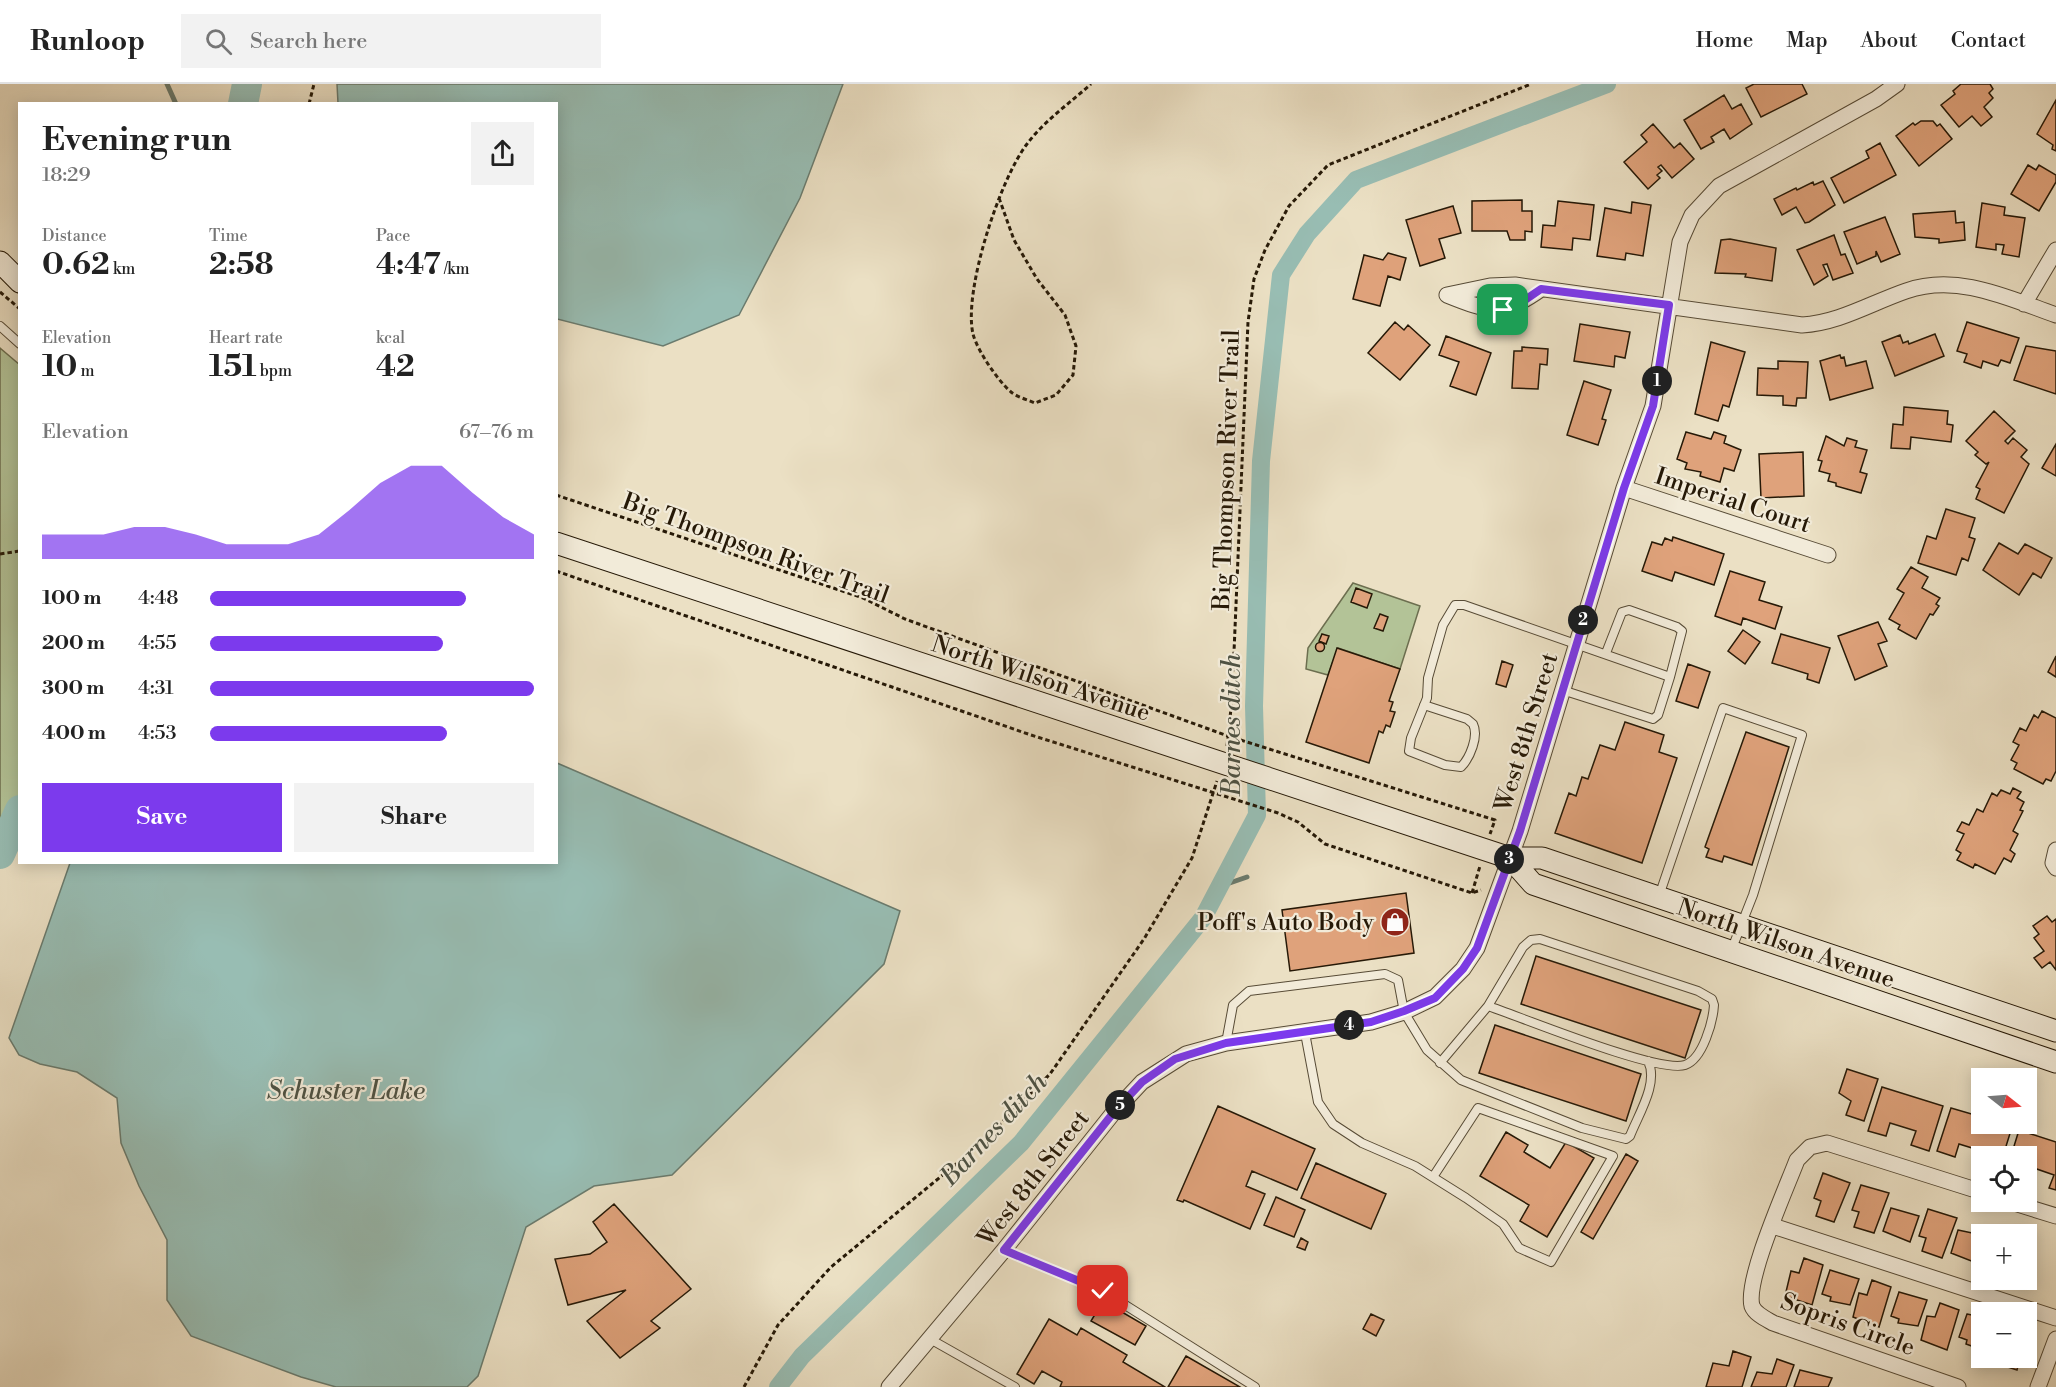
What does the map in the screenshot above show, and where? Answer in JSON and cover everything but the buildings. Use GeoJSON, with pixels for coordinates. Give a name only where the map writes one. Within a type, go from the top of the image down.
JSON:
{"type":"FeatureCollection","features":[{"type":"Feature","properties":{"kind":"main road"},"geometry":{"type":"LineString","coordinates":[[0,262],[18,280]]}},
{"type":"Feature","properties":{"kind":"main road","name":"North Wilson Avenue"},"geometry":{"type":"LineString","coordinates":[[558,544],[1510,858],[1542,858],[2056,1031]]}},
{"type":"Feature","properties":{"kind":"main road","name":"North Wilson Avenue"},"geometry":{"type":"LineString","coordinates":[[1510,858],[1533,884],[2056,1062]]}},
{"type":"Feature","properties":{"kind":"street","name":"West 8th Street"},"geometry":{"type":"LineString","coordinates":[[889,1387],[1004,1250],[1114,1112],[1142,1082],[1186,1054],[1226,1043],[1371,1022],[1404,1011],[1435,998],[1463,969],[1477,948],[1510,858],[1624,488],[1653,406],[1680,242],[1692,215],[1710,194],[1732,179],[1876,99],[1896,84]]}},
{"type":"Feature","properties":{"kind":"street"},"geometry":{"type":"LineString","coordinates":[[2024,304],[2056,250]]}},
{"type":"Feature","properties":{"kind":"street"},"geometry":{"type":"LineString","coordinates":[[1541,289],[1519,304],[1503,310],[1479,309],[1447,296],[1490,285],[1541,289],[1802,325],[1817,324],[1850,314],[1905,291],[1934,285],[1970,287],[2056,315]]}},
{"type":"Feature","properties":{"kind":"street","name":"Imperial Court"},"geometry":{"type":"LineString","coordinates":[[1624,488],[1828,555]]}},
{"type":"Feature","properties":{"kind":"street"},"geometry":{"type":"LineString","coordinates":[[2056,850],[2053,863],[2056,868]]}},
{"type":"Feature","properties":{"kind":"street","name":"Sopris Circle"},"geometry":{"type":"LineString","coordinates":[[1958,1387],[1773,1323],[1756,1313],[1752,1306],[1752,1282],[1797,1160],[1810,1148],[1827,1143],[1971,1189]]}},
{"type":"Feature","properties":{"kind":"street"},"geometry":{"type":"LineString","coordinates":[[2037,1210],[2056,1216]]}},
{"type":"Feature","properties":{"kind":"street"},"geometry":{"type":"LineString","coordinates":[[1773,1226],[2056,1318]]}},
{"type":"Feature","properties":{"kind":"street"},"geometry":{"type":"LineString","coordinates":[[2038,1387],[2056,1339]]}},
{"type":"Feature","properties":{"kind":"lane"},"geometry":{"type":"LineString","coordinates":[[0,326],[18,342]]}},
{"type":"Feature","properties":{"kind":"lane"},"geometry":{"type":"LineString","coordinates":[[1424,705],[1467,719],[1473,724],[1476,730],[1474,739],[1468,757],[1461,767],[1445,765],[1409,752],[1411,738],[1424,705],[1428,678],[1443,625],[1455,605],[1464,605],[1670,676]]}},
{"type":"Feature","properties":{"kind":"lane"},"geometry":{"type":"LineString","coordinates":[[1562,690],[1653,719],[1658,715],[1682,631],[1629,609],[1622,612],[1606,653]]}},
{"type":"Feature","properties":{"kind":"lane"},"geometry":{"type":"LineString","coordinates":[[1658,898],[1724,708],[1802,735],[1753,895],[1731,951]]}},
{"type":"Feature","properties":{"kind":"lane"},"geometry":{"type":"LineString","coordinates":[[1440,1063],[1488,1006],[1523,946],[1531,940],[1540,939],[1698,991],[1712,999],[1713,1012],[1703,1045],[1693,1061],[1678,1066],[1648,1061],[1488,1006]]}},
{"type":"Feature","properties":{"kind":"lane"},"geometry":{"type":"LineString","coordinates":[[1226,1043],[1233,1005],[1249,991],[1385,974],[1398,981],[1404,1011],[1427,1050],[1461,1080],[1582,1128],[1626,1139],[1630,1136],[1650,1083],[1651,1068],[1648,1061]]}},
{"type":"Feature","properties":{"kind":"lane"},"geometry":{"type":"LineString","coordinates":[[1305,1032],[1318,1102],[1333,1124],[1362,1143],[1415,1166],[1433,1178],[1503,1224],[1519,1248],[1551,1262],[1612,1156],[1478,1108],[1433,1178]]}},
{"type":"Feature","properties":{"kind":"lane"},"geometry":{"type":"LineString","coordinates":[[1004,1250],[1103,1291],[1255,1387]]}},
{"type":"Feature","properties":{"kind":"lane"},"geometry":{"type":"LineString","coordinates":[[930,1339],[1014,1387]]}},
{"type":"Feature","properties":{"kind":"path"},"geometry":{"type":"LineString","coordinates":[[310,102],[314,84]]}},
{"type":"Feature","properties":{"kind":"path"},"geometry":{"type":"LineString","coordinates":[[999,198],[1014,240],[1037,279],[1065,315],[1076,346],[1073,375],[1056,395],[1035,403],[1011,393],[991,368],[974,335],[971,302],[988,231],[999,198],[1011,168],[1028,142],[1091,84]]}},
{"type":"Feature","properties":{"kind":"path","name":"Big Thompson River Trail"},"geometry":{"type":"LineString","coordinates":[[558,496],[863,598],[905,619],[1228,736],[1233,687],[1248,322],[1254,279],[1265,250],[1289,206],[1328,165],[1531,84]]}},
{"type":"Feature","properties":{"kind":"path"},"geometry":{"type":"LineString","coordinates":[[0,292],[18,307]]}},
{"type":"Feature","properties":{"kind":"path"},"geometry":{"type":"LineString","coordinates":[[0,554],[18,551]]}},
{"type":"Feature","properties":{"kind":"path"},"geometry":{"type":"LineString","coordinates":[[558,572],[1020,732],[1278,813],[1298,822],[1324,844],[1472,893],[1486,888],[1499,890]]}},
{"type":"Feature","properties":{"kind":"path"},"geometry":{"type":"LineString","coordinates":[[1228,736],[1291,757]]}},
{"type":"Feature","properties":{"kind":"path"},"geometry":{"type":"LineString","coordinates":[[744,1387],[778,1325],[831,1267],[978,1146],[1050,1074],[1144,939],[1192,858],[1224,765]]}},
{"type":"Feature","properties":{"kind":"green space"},"geometry":{"type":"Polygon","coordinates":[[[0,348],[18,363],[18,826],[0,867],[0,348]]]}},
{"type":"Feature","properties":{"kind":"green space"},"geometry":{"type":"Polygon","coordinates":[[[1353,583],[1420,606],[1400,669],[1338,648],[1328,675],[1306,669],[1308,648],[1353,583]]]}},
{"type":"Feature","properties":{"kind":"water"},"geometry":{"type":"Polygon","coordinates":[[[337,84],[843,84],[800,198],[739,315],[663,346],[558,319],[558,102],[338,102],[337,84]]]}},
{"type":"Feature","properties":{"kind":"water","name":"Schuster Lake"},"geometry":{"type":"Polygon","coordinates":[[[558,763],[900,911],[884,964],[672,1175],[594,1186],[526,1227],[478,1376],[467,1387],[336,1387],[301,1377],[191,1336],[167,1300],[167,1240],[139,1186],[121,1143],[117,1098],[77,1072],[40,1064],[19,1055],[9,1038],[70,864],[558,864],[558,763]]]}},
{"type":"Feature","properties":{"kind":"waterway"},"geometry":{"type":"LineString","coordinates":[[167,84],[175,102]]}},
{"type":"Feature","properties":{"kind":"waterway"},"geometry":{"type":"LineString","coordinates":[[243,102],[247,84]]}},
{"type":"Feature","properties":{"kind":"waterway","name":"Barnes ditch"},"geometry":{"type":"LineString","coordinates":[[778,1387],[802,1356],[1021,1143],[1203,918],[1257,815],[1254,706],[1261,461],[1281,275],[1307,234],[1356,180],[1607,84]]}},
{"type":"Feature","properties":{"kind":"waterway"},"geometry":{"type":"LineString","coordinates":[[0,854],[18,814]]}},
{"type":"Feature","properties":{"kind":"waterway"},"geometry":{"type":"LineString","coordinates":[[1221,886],[1247,877]]}},
{"type":"Feature","properties":{"kind":"place","name":"Poff's Auto Body"},"geometry":{"type":"Point","coordinates":[1395,922]}},
{"type":"Feature","properties":{"kind":"route"},"geometry":{"type":"LineString","coordinates":[[1103,1291],[1004,1250],[1114,1112],[1142,1082],[1175,1059],[1226,1043],[1371,1022],[1404,1011],[1435,998],[1463,969],[1477,948],[1520,831],[1624,488],[1653,406],[1669,305],[1541,289],[1519,304],[1503,310]]}}]}
